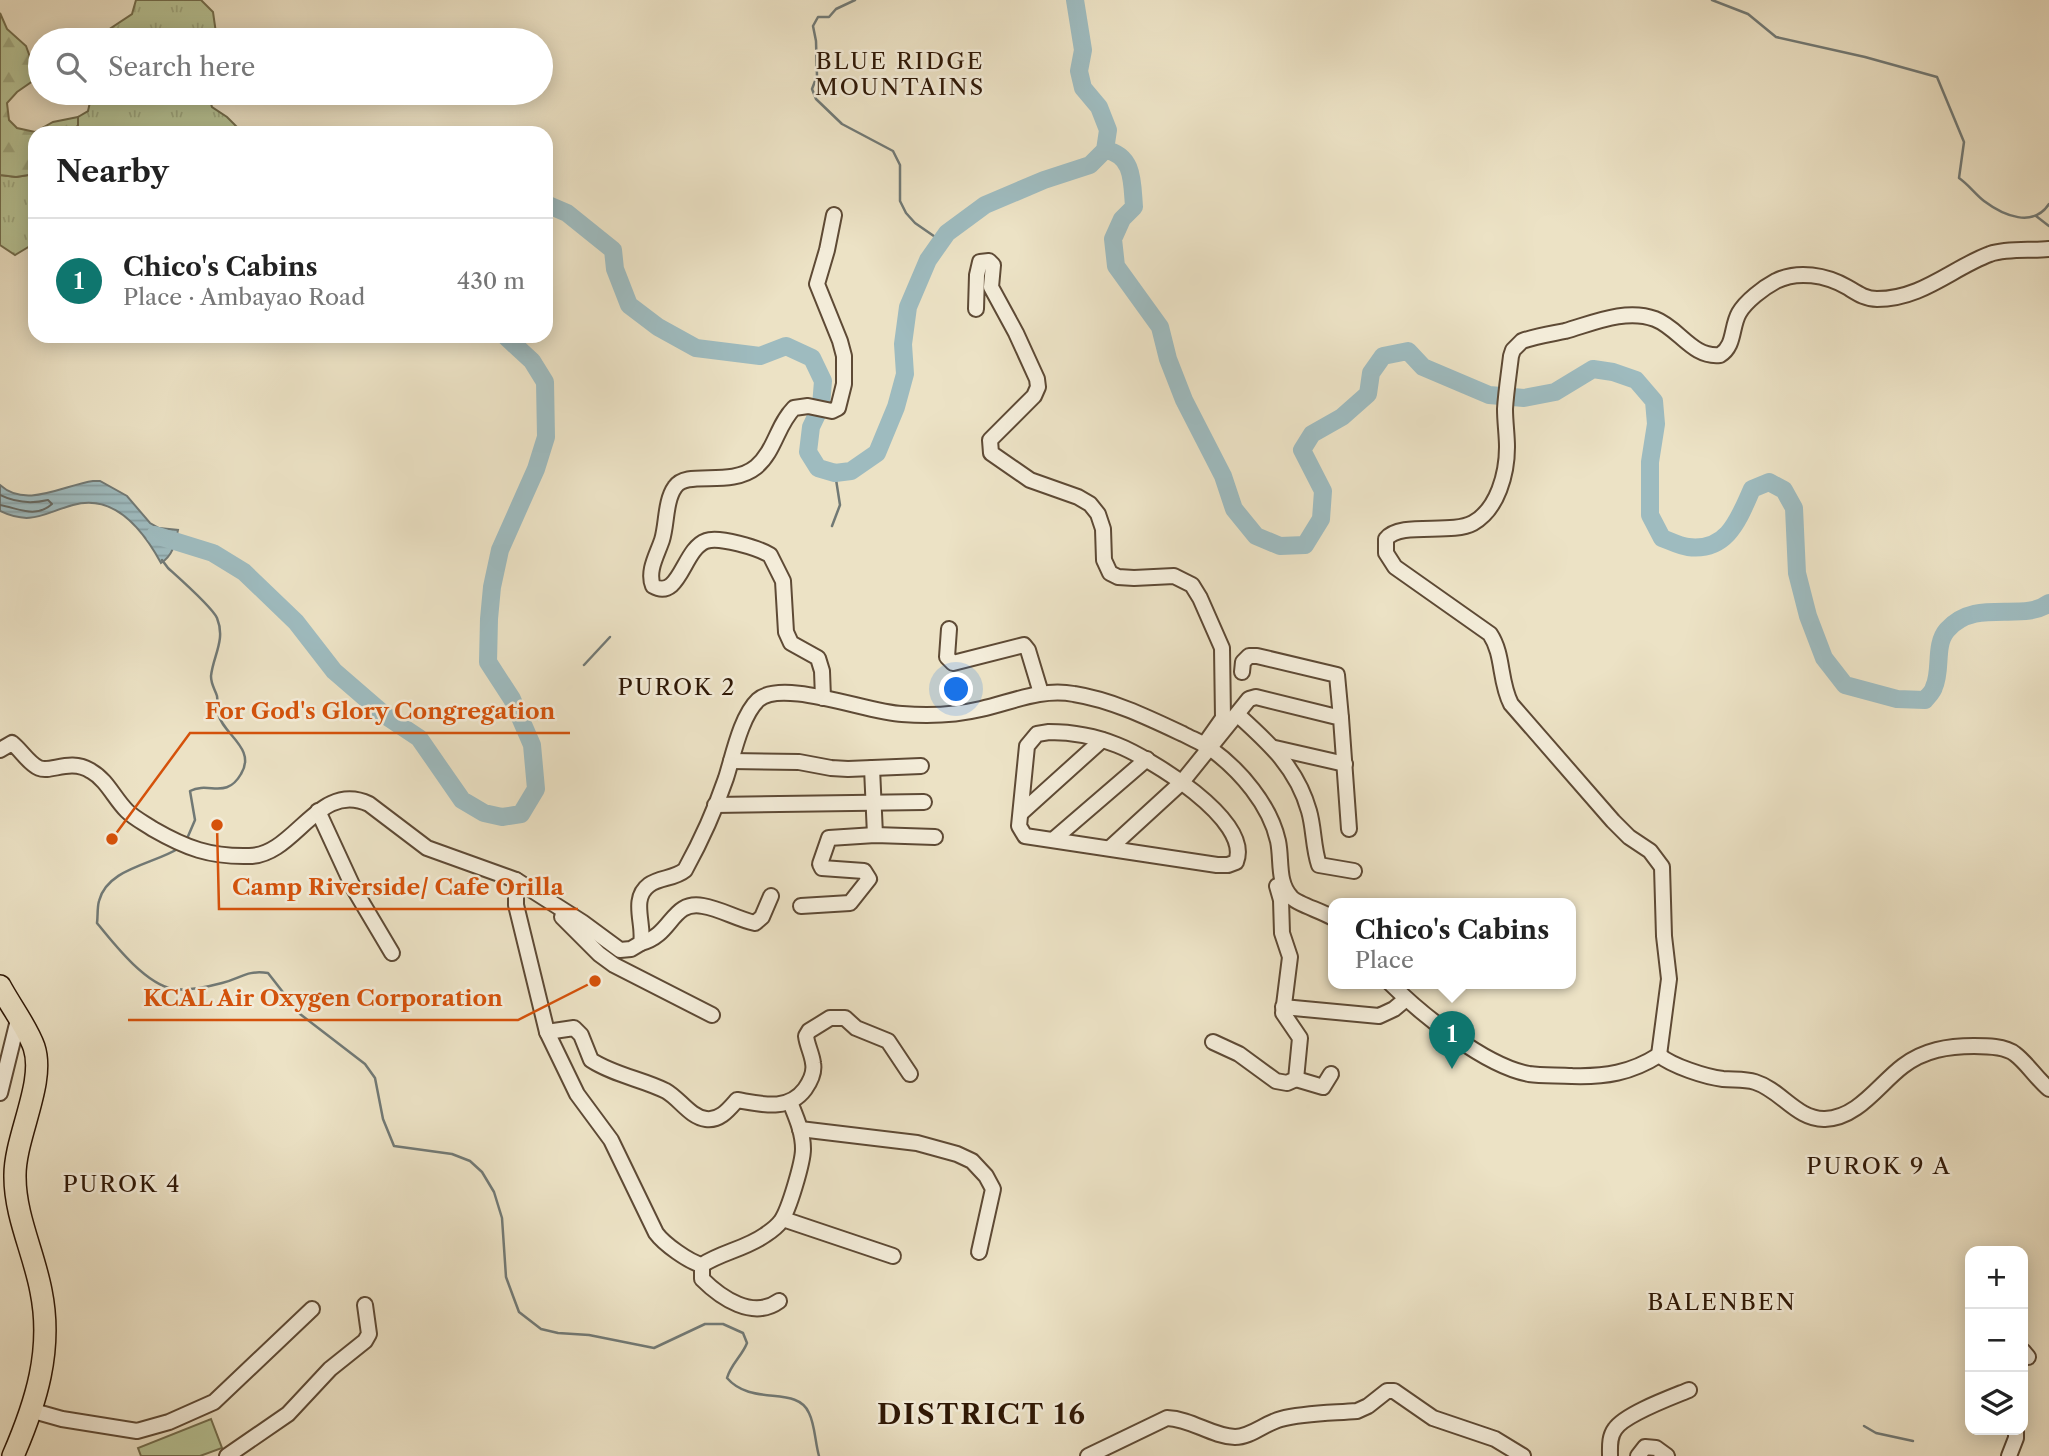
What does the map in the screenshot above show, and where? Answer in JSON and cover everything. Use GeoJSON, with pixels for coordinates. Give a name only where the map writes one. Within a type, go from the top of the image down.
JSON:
{"type":"FeatureCollection","features":[{"type":"Feature","properties":{"kind":"highway"},"geometry":{"type":"LineString","coordinates":[[0,986],[33,1046],[37,1059],[15,1177],[19,1210],[41,1290],[46,1346],[43,1370],[16,1455]]}},
{"type":"Feature","properties":{"kind":"street"},"geometry":{"type":"LineString","coordinates":[[823,698],[822,671],[818,658],[791,643],[786,632],[783,580],[770,555],[717,540],[706,541],[689,556],[672,586],[659,590],[653,586],[650,574],[675,487],[690,478],[729,479],[748,472],[768,455],[788,414],[794,408],[808,406],[832,411],[838,408],[844,384],[844,356],[817,284],[834,215]]}},
{"type":"Feature","properties":{"kind":"street"},"geometry":{"type":"LineString","coordinates":[[1659,1055],[1669,979],[1664,936],[1662,867],[1650,851],[1629,837],[1613,821],[1511,704],[1503,684],[1499,650],[1490,634],[1395,567],[1385,554],[1386,539],[1396,532],[1457,528],[1471,524],[1488,510],[1501,486],[1507,449],[1505,410],[1513,350],[1522,341],[1610,318],[1646,315],[1659,320],[1696,350],[1720,355],[1730,344],[1740,312],[1772,283],[1786,277],[1818,277],[1847,287],[1864,297],[1877,299],[1927,287],[1994,253],[2049,249]]}},
{"type":"Feature","properties":{"kind":"street"},"geometry":{"type":"LineString","coordinates":[[976,309],[977,269],[980,262],[986,260],[993,265],[990,280],[993,292],[1038,379],[1034,396],[990,440],[991,453],[1030,480],[1090,504],[1098,514],[1104,560],[1110,573],[1118,577],[1134,578],[1174,576],[1192,585],[1222,648],[1223,718],[1182,782],[1110,848]]}},
{"type":"Feature","properties":{"kind":"street"},"geometry":{"type":"LineString","coordinates":[[948,629],[947,657],[953,663],[1024,645],[1041,693]]}},
{"type":"Feature","properties":{"kind":"street"},"geometry":{"type":"LineString","coordinates":[[1242,672],[1243,662],[1249,656],[1257,656],[1337,675],[1349,829]]}},
{"type":"Feature","properties":{"kind":"street"},"geometry":{"type":"LineString","coordinates":[[640,943],[643,934],[639,905],[644,890],[655,882],[679,875],[685,870],[715,805],[747,716],[756,702],[765,696],[786,692],[900,714],[977,710],[1041,693],[1074,694],[1118,706],[1206,746],[1229,764],[1271,820],[1278,843],[1281,875],[1292,899],[1328,915]]}},
{"type":"Feature","properties":{"kind":"street"},"geometry":{"type":"LineString","coordinates":[[1206,746],[1238,715],[1249,699],[1256,697],[1341,718]]}},
{"type":"Feature","properties":{"kind":"street"},"geometry":{"type":"LineString","coordinates":[[1238,715],[1275,748],[1301,789],[1309,810],[1319,865],[1354,871]]}},
{"type":"Feature","properties":{"kind":"street"},"geometry":{"type":"LineString","coordinates":[[1049,732],[1069,732],[1102,740],[1147,759],[1212,806],[1224,822],[1237,848],[1236,862],[1217,865],[1054,839],[1031,838],[1022,834],[1019,826],[1025,760],[1027,746],[1031,740],[1037,734],[1049,732]]}},
{"type":"Feature","properties":{"kind":"street"},"geometry":{"type":"LineString","coordinates":[[1021,813],[1102,740]]}},
{"type":"Feature","properties":{"kind":"street"},"geometry":{"type":"LineString","coordinates":[[0,750],[12,743],[33,764],[44,769],[68,765],[94,772],[128,812],[176,842],[191,849],[238,856],[267,853],[281,845],[318,811],[330,804],[360,799],[427,848],[516,880],[620,950],[651,941],[664,930],[680,909],[686,906],[701,905],[758,922],[771,896]]}},
{"type":"Feature","properties":{"kind":"street"},"geometry":{"type":"LineString","coordinates":[[1275,748],[1345,764]]}},
{"type":"Feature","properties":{"kind":"street"},"geometry":{"type":"LineString","coordinates":[[1054,839],[1147,759]]}},
{"type":"Feature","properties":{"kind":"street"},"geometry":{"type":"LineString","coordinates":[[731,761],[799,762],[831,768],[921,766]]}},
{"type":"Feature","properties":{"kind":"street"},"geometry":{"type":"LineString","coordinates":[[872,768],[875,835]]}},
{"type":"Feature","properties":{"kind":"street"},"geometry":{"type":"LineString","coordinates":[[715,805],[923,802]]}},
{"type":"Feature","properties":{"kind":"street"},"geometry":{"type":"LineString","coordinates":[[318,811],[354,889],[392,953]]}},
{"type":"Feature","properties":{"kind":"street"},"geometry":{"type":"LineString","coordinates":[[802,906],[850,903],[869,879],[864,871],[822,867],[820,864],[827,841],[834,837],[935,837]]}},
{"type":"Feature","properties":{"kind":"street"},"geometry":{"type":"LineString","coordinates":[[516,880],[516,905],[547,1032],[577,1094],[611,1140],[656,1233],[666,1244],[695,1264],[702,1265],[715,1256],[746,1246],[763,1237],[783,1219],[802,1160],[800,1129],[790,1102]]}},
{"type":"Feature","properties":{"kind":"street"},"geometry":{"type":"LineString","coordinates":[[1277,886],[1282,900],[1282,933],[1290,957],[1283,1007],[1286,1020],[1300,1038],[1296,1079]]}},
{"type":"Feature","properties":{"kind":"street"},"geometry":{"type":"LineString","coordinates":[[556,905],[558,914],[614,965],[712,1015]]}},
{"type":"Feature","properties":{"kind":"street"},"geometry":{"type":"LineString","coordinates":[[1396,989],[1491,1060],[1530,1074],[1610,1076],[1631,1070],[1659,1055]]}},
{"type":"Feature","properties":{"kind":"street"},"geometry":{"type":"LineString","coordinates":[[1283,1007],[1379,1016],[1406,999]]}},
{"type":"Feature","properties":{"kind":"street"},"geometry":{"type":"LineString","coordinates":[[547,1032],[574,1027],[581,1035],[591,1059],[611,1070],[666,1091],[694,1115],[703,1119],[723,1115],[737,1100],[769,1105],[790,1102],[801,1095],[813,1073],[806,1036],[809,1031],[830,1018],[845,1018],[856,1028],[888,1041],[910,1074]]}},
{"type":"Feature","properties":{"kind":"street"},"geometry":{"type":"LineString","coordinates":[[1,1089],[18,1020]]}},
{"type":"Feature","properties":{"kind":"street"},"geometry":{"type":"LineString","coordinates":[[1213,1042],[1239,1054],[1276,1081],[1287,1083],[1296,1079],[1323,1087],[1331,1074]]}},
{"type":"Feature","properties":{"kind":"street"},"geometry":{"type":"LineString","coordinates":[[1659,1055],[1667,1062],[1703,1075],[1755,1082],[1775,1091],[1798,1111],[1822,1119],[1835,1118],[1863,1102],[1912,1060],[1932,1051],[1958,1046],[1992,1047],[2015,1054],[2029,1071],[2049,1088]]}},
{"type":"Feature","properties":{"kind":"street"},"geometry":{"type":"LineString","coordinates":[[800,1129],[917,1143],[967,1157],[986,1176],[993,1189],[979,1252]]}},
{"type":"Feature","properties":{"kind":"street"},"geometry":{"type":"LineString","coordinates":[[783,1219],[893,1256]]}},
{"type":"Feature","properties":{"kind":"street"},"geometry":{"type":"LineString","coordinates":[[702,1265],[702,1279],[714,1291],[734,1303],[756,1309],[772,1307],[779,1301]]}},
{"type":"Feature","properties":{"kind":"street"},"geometry":{"type":"LineString","coordinates":[[227,1456],[288,1414],[330,1369],[365,1341],[369,1334],[365,1305]]}},
{"type":"Feature","properties":{"kind":"street"},"geometry":{"type":"LineString","coordinates":[[30,1409],[62,1419],[137,1431],[169,1422],[214,1402],[312,1309]]}},
{"type":"Feature","properties":{"kind":"street"},"geometry":{"type":"LineString","coordinates":[[1610,1456],[1612,1436],[1615,1428],[1622,1422],[1667,1398],[1689,1390]]}},
{"type":"Feature","properties":{"kind":"street"},"geometry":{"type":"LineString","coordinates":[[1088,1456],[1167,1418],[1202,1426],[1220,1435],[1241,1437],[1285,1418],[1357,1411],[1387,1391],[1394,1391],[1433,1418],[1495,1439],[1523,1456]]}},
{"type":"Feature","properties":{"kind":"street"},"geometry":{"type":"LineString","coordinates":[[2009,1456],[2016,1435]]}},
{"type":"Feature","properties":{"kind":"street"},"geometry":{"type":"LineString","coordinates":[[1638,1456],[1645,1447],[1652,1447],[1667,1456]]}},
{"type":"Feature","properties":{"kind":"green space"},"geometry":{"type":"Polygon","coordinates":[[[136,0],[201,0],[213,12],[215,28],[111,28],[132,14],[136,0]]]}},
{"type":"Feature","properties":{"kind":"green space"},"geometry":{"type":"Polygon","coordinates":[[[0,13],[7,29],[26,46],[28,52],[28,84],[7,103],[9,120],[17,128],[28,130],[28,175],[0,175],[0,13]]]}},
{"type":"Feature","properties":{"kind":"green space"},"geometry":{"type":"Polygon","coordinates":[[[89,105],[211,105],[236,126],[77,126],[78,117],[88,111],[89,105]]]}},
{"type":"Feature","properties":{"kind":"green space"},"geometry":{"type":"Polygon","coordinates":[[[78,117],[77,126],[46,126],[78,117]]]}},
{"type":"Feature","properties":{"kind":"green space"},"geometry":{"type":"Polygon","coordinates":[[[0,175],[28,175],[28,247],[15,255],[0,245],[0,175]]]}},
{"type":"Feature","properties":{"kind":"green space"},"geometry":{"type":"Polygon","coordinates":[[[211,1419],[222,1448],[200,1456],[141,1456],[138,1448],[211,1419]]]}},
{"type":"Feature","properties":{"kind":"water"},"geometry":{"type":"Polygon","coordinates":[[[100,481],[127,496],[150,523],[159,528],[178,530],[173,549],[165,560],[161,563],[145,538],[126,517],[102,504],[73,505],[29,518],[20,518],[0,511],[0,485],[10,492],[33,495],[100,481]]]}},
{"type":"Feature","properties":{"kind":"waterway"},"geometry":{"type":"LineString","coordinates":[[855,0],[836,9],[829,17],[818,17],[813,26],[817,76],[812,89],[816,99],[842,124],[893,151],[900,165],[900,201],[906,213],[915,223],[941,241]]}},
{"type":"Feature","properties":{"kind":"waterway"},"geometry":{"type":"LineString","coordinates":[[553,207],[567,213],[613,250],[615,269],[629,305],[658,327],[696,348],[760,356],[786,346],[812,358],[823,381],[821,406],[811,427],[808,452],[818,468],[835,473],[851,471],[877,453],[896,407],[905,374],[903,344],[908,307],[928,260],[947,233],[985,205],[1044,180],[1090,165],[1105,150],[1108,130],[1099,107],[1083,88],[1079,71],[1083,50],[1075,0]]}},
{"type":"Feature","properties":{"kind":"waterway"},"geometry":{"type":"LineString","coordinates":[[1712,0],[1748,14],[1776,37],[1937,77],[1964,142],[1959,178],[1984,201],[2009,215],[2027,218],[2035,216],[2049,204]]}},
{"type":"Feature","properties":{"kind":"waterway"},"geometry":{"type":"LineString","coordinates":[[1105,150],[1114,153],[1126,164],[1133,188],[1134,207],[1122,219],[1113,239],[1116,266],[1160,327],[1168,359],[1184,400],[1223,476],[1234,509],[1256,536],[1280,546],[1305,545],[1321,519],[1323,491],[1302,450],[1312,434],[1342,417],[1368,394],[1371,373],[1383,356],[1408,351],[1423,367],[1489,395],[1524,398],[1555,392],[1593,369],[1636,380],[1654,401],[1656,424],[1650,462],[1650,515],[1662,538],[1678,545],[1702,547],[1722,538],[1737,521],[1752,489],[1769,482],[1784,490],[1794,508],[1797,573],[1808,616],[1824,658],[1845,685],[1897,699],[1925,700],[1932,691],[1938,673],[1943,636],[1959,620],[1985,612],[2038,609],[2049,603]]}},
{"type":"Feature","properties":{"kind":"waterway"},"geometry":{"type":"LineString","coordinates":[[2036,216],[2049,226]]}},
{"type":"Feature","properties":{"kind":"waterway"},"geometry":{"type":"LineString","coordinates":[[155,535],[213,553],[244,572],[296,622],[334,671],[386,716],[419,738],[462,800],[484,813],[502,817],[521,814],[536,789],[532,745],[512,699],[488,662],[489,619],[500,550],[536,469],[546,437],[545,382],[532,361],[513,343]]}},
{"type":"Feature","properties":{"kind":"waterway"},"geometry":{"type":"LineString","coordinates":[[832,526],[840,505],[835,473]]}},
{"type":"Feature","properties":{"kind":"waterway"},"geometry":{"type":"LineString","coordinates":[[162,560],[217,618],[220,641],[211,676],[217,696],[218,713],[245,756],[241,774],[229,786],[190,791],[195,820],[186,841]]}},
{"type":"Feature","properties":{"kind":"waterway"},"geometry":{"type":"LineString","coordinates":[[584,665],[610,637]]}},
{"type":"Feature","properties":{"kind":"waterway"},"geometry":{"type":"LineString","coordinates":[[179,848],[111,881],[99,901],[97,923],[131,962],[153,980],[174,989],[210,986],[249,974],[268,973],[300,1014],[365,1064],[375,1078],[383,1119],[394,1146],[452,1154],[470,1161],[482,1172],[494,1192],[502,1218],[506,1277],[519,1312],[541,1329],[654,1348],[705,1324],[723,1324],[743,1333],[747,1343],[727,1378],[737,1387],[749,1392],[784,1397],[803,1405],[811,1418],[819,1456]]}},
{"type":"Feature","properties":{"kind":"waterway"},"geometry":{"type":"LineString","coordinates":[[1864,1426],[1876,1433],[1913,1441]]}},
{"type":"Feature","properties":{"kind":"place","name":"Camp Riverside/ Cafe Orilla"},"geometry":{"type":"Point","coordinates":[217,825]}},
{"type":"Feature","properties":{"kind":"place","name":"For God's Glory Congregation"},"geometry":{"type":"Point","coordinates":[112,839]}},
{"type":"Feature","properties":{"kind":"place","name":"KCAL Air Oxygen Corporation"},"geometry":{"type":"Point","coordinates":[595,981]}},
{"type":"Feature","properties":{"kind":"place","name":"Chico's Cabins"},"geometry":{"type":"Point","coordinates":[1452,1069]}},
{"type":"Feature","properties":{"kind":"district","name":"BLUE RIDGE MOUNTAINS"},"geometry":{"type":"Point","coordinates":[900,74]}},
{"type":"Feature","properties":{"kind":"district","name":"PUROK 2"},"geometry":{"type":"Point","coordinates":[677,687]}},
{"type":"Feature","properties":{"kind":"district","name":"PUROK 9 A"},"geometry":{"type":"Point","coordinates":[1879,1166]}},
{"type":"Feature","properties":{"kind":"district","name":"PUROK 4"},"geometry":{"type":"Point","coordinates":[122,1184]}},
{"type":"Feature","properties":{"kind":"district","name":"BALENBEN"},"geometry":{"type":"Point","coordinates":[1722,1302]}},
{"type":"Feature","properties":{"kind":"district","name":"DISTRICT 16"},"geometry":{"type":"Point","coordinates":[982,1414]}}]}
